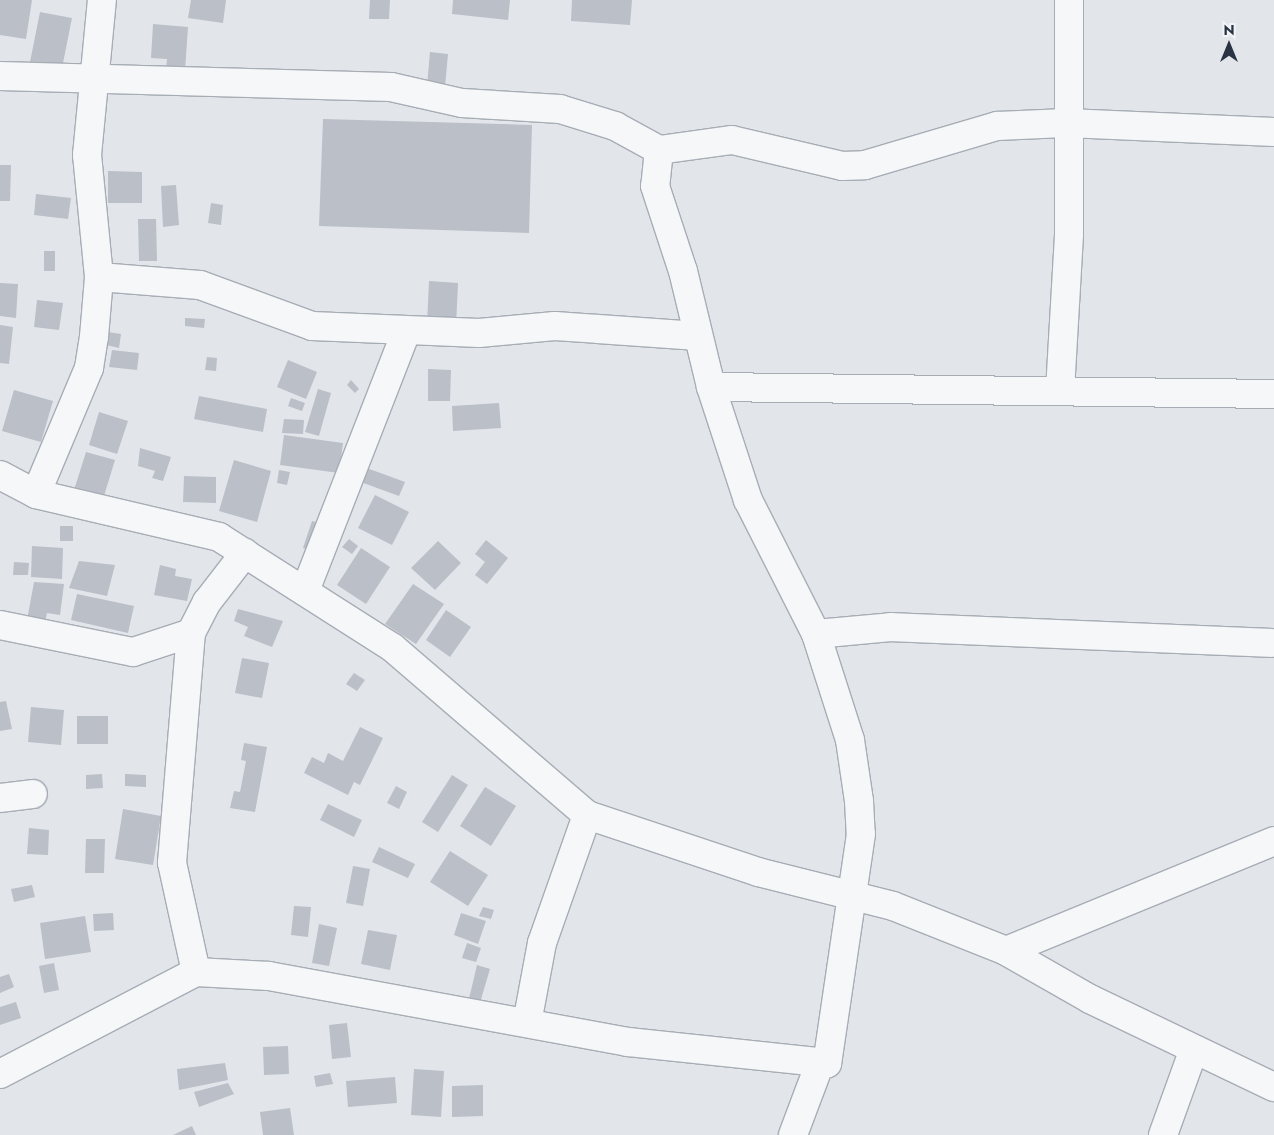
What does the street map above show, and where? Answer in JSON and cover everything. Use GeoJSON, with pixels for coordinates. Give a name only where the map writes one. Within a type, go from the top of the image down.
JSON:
{"type":"FeatureCollection","features":[{"type":"Feature","properties":{"kind":"street"},"geometry":{"type":"LineString","coordinates":[[36,494],[89,368],[99,277],[88,155],[102,0]]}},
{"type":"Feature","properties":{"kind":"street"},"geometry":{"type":"LineString","coordinates":[[1060,390],[1069,234],[1067,123],[1069,0]]}},
{"type":"Feature","properties":{"kind":"street"},"geometry":{"type":"LineString","coordinates":[[0,76],[95,81],[390,88],[462,103],[560,109],[615,126],[659,150],[732,140],[842,166],[865,165],[997,126],[1067,123],[1274,132]]}},
{"type":"Feature","properties":{"kind":"street"},"geometry":{"type":"LineString","coordinates":[[659,150],[655,186],[683,271],[711,387],[748,500],[816,634],[850,740],[859,801],[860,834],[827,1063]]}},
{"type":"Feature","properties":{"kind":"street"},"geometry":{"type":"LineString","coordinates":[[99,277],[200,285],[298,324],[406,332],[479,333],[555,326],[698,336]]}},
{"type":"Feature","properties":{"kind":"street"},"geometry":{"type":"LineString","coordinates":[[306,591],[406,332]]}},
{"type":"Feature","properties":{"kind":"street"},"geometry":{"type":"LineString","coordinates":[[711,387],[1274,394]]}},
{"type":"Feature","properties":{"kind":"street"},"geometry":{"type":"LineString","coordinates":[[0,475],[36,494],[184,527],[219,538],[245,553],[393,648],[587,815],[758,872],[893,906],[1006,951],[1090,999],[1274,1087]]}},
{"type":"Feature","properties":{"kind":"street"},"geometry":{"type":"LineString","coordinates":[[196,972],[172,863],[191,633],[207,602],[245,553]]}},
{"type":"Feature","properties":{"kind":"street"},"geometry":{"type":"LineString","coordinates":[[0,625],[133,652],[191,633]]}},
{"type":"Feature","properties":{"kind":"street"},"geometry":{"type":"LineString","coordinates":[[816,634],[891,628],[1272,643]]}},
{"type":"Feature","properties":{"kind":"street"},"geometry":{"type":"LineString","coordinates":[[0,798],[33,794]]}},
{"type":"Feature","properties":{"kind":"street"},"geometry":{"type":"LineString","coordinates":[[527,1023],[542,943],[587,815]]}},
{"type":"Feature","properties":{"kind":"street"},"geometry":{"type":"LineString","coordinates":[[1006,951],[1274,842]]}},
{"type":"Feature","properties":{"kind":"street"},"geometry":{"type":"LineString","coordinates":[[0,1074],[196,972],[269,976],[628,1042],[827,1063]]}},
{"type":"Feature","properties":{"kind":"street"},"geometry":{"type":"LineString","coordinates":[[1163,1135],[1194,1049]]}},
{"type":"Feature","properties":{"kind":"street"},"geometry":{"type":"LineString","coordinates":[[793,1135],[820,1063],[827,1063]]}},
{"type":"Feature","properties":{"kind":"building"},"geometry":{"type":"Polygon","coordinates":[[[0,0],[32,0],[26,39],[0,35],[0,0]]]}},
{"type":"Feature","properties":{"kind":"building"},"geometry":{"type":"Polygon","coordinates":[[[191,0],[226,0],[223,23],[188,18],[191,0]]]}},
{"type":"Feature","properties":{"kind":"building"},"geometry":{"type":"Polygon","coordinates":[[[370,0],[390,0],[389,19],[369,19],[370,0]]]}},
{"type":"Feature","properties":{"kind":"building"},"geometry":{"type":"Polygon","coordinates":[[[453,0],[510,0],[508,20],[452,14],[453,0]]]}},
{"type":"Feature","properties":{"kind":"building"},"geometry":{"type":"Polygon","coordinates":[[[572,0],[632,0],[630,25],[571,21],[572,0]]]}},
{"type":"Feature","properties":{"kind":"building"},"geometry":{"type":"Polygon","coordinates":[[[40,12],[72,18],[62,68],[30,62],[40,12]]]}},
{"type":"Feature","properties":{"kind":"building"},"geometry":{"type":"Polygon","coordinates":[[[153,24],[188,27],[184,85],[165,83],[167,59],[151,58],[153,24]]]}},
{"type":"Feature","properties":{"kind":"building"},"geometry":{"type":"Polygon","coordinates":[[[430,52],[448,54],[445,87],[427,86],[430,52]]]}},
{"type":"Feature","properties":{"kind":"building"},"geometry":{"type":"Polygon","coordinates":[[[323,119],[532,125],[529,233],[319,226],[323,119]]]}},
{"type":"Feature","properties":{"kind":"building"},"geometry":{"type":"Polygon","coordinates":[[[0,165],[11,165],[10,201],[0,201],[0,165]]]}},
{"type":"Feature","properties":{"kind":"building"},"geometry":{"type":"Polygon","coordinates":[[[108,171],[142,172],[142,203],[108,203],[108,171]]]}},
{"type":"Feature","properties":{"kind":"building"},"geometry":{"type":"Polygon","coordinates":[[[176,185],[179,225],[163,227],[161,186],[176,185]]]}},
{"type":"Feature","properties":{"kind":"building"},"geometry":{"type":"Polygon","coordinates":[[[36,194],[71,198],[68,219],[34,215],[36,194]]]}},
{"type":"Feature","properties":{"kind":"building"},"geometry":{"type":"Polygon","coordinates":[[[211,203],[223,205],[221,225],[208,223],[211,203]]]}},
{"type":"Feature","properties":{"kind":"building"},"geometry":{"type":"Polygon","coordinates":[[[138,219],[156,219],[157,261],[139,261],[138,219]]]}},
{"type":"Feature","properties":{"kind":"building"},"geometry":{"type":"Polygon","coordinates":[[[44,251],[55,251],[55,271],[44,271],[44,251]]]}},
{"type":"Feature","properties":{"kind":"building"},"geometry":{"type":"Polygon","coordinates":[[[429,281],[458,283],[456,326],[427,324],[429,281]]]}},
{"type":"Feature","properties":{"kind":"building"},"geometry":{"type":"Polygon","coordinates":[[[0,283],[18,284],[16,318],[0,316],[0,283]]]}},
{"type":"Feature","properties":{"kind":"building"},"geometry":{"type":"Polygon","coordinates":[[[37,300],[63,303],[59,330],[34,327],[37,300]]]}},
{"type":"Feature","properties":{"kind":"building"},"geometry":{"type":"Polygon","coordinates":[[[185,318],[205,319],[204,328],[185,326],[185,318]]]}},
{"type":"Feature","properties":{"kind":"building"},"geometry":{"type":"Polygon","coordinates":[[[0,325],[13,327],[9,364],[0,363],[0,325]]]}},
{"type":"Feature","properties":{"kind":"building"},"geometry":{"type":"Polygon","coordinates":[[[108,332],[121,334],[119,348],[106,345],[108,332]]]}},
{"type":"Feature","properties":{"kind":"building"},"geometry":{"type":"Polygon","coordinates":[[[112,350],[139,353],[137,370],[109,367],[112,350]]]}},
{"type":"Feature","properties":{"kind":"building"},"geometry":{"type":"Polygon","coordinates":[[[207,357],[217,358],[216,371],[205,370],[207,357]]]}},
{"type":"Feature","properties":{"kind":"building"},"geometry":{"type":"Polygon","coordinates":[[[288,360],[317,372],[306,399],[277,387],[288,360]]]}},
{"type":"Feature","properties":{"kind":"building"},"geometry":{"type":"Polygon","coordinates":[[[428,369],[451,370],[450,401],[428,401],[428,369]]]}},
{"type":"Feature","properties":{"kind":"building"},"geometry":{"type":"Polygon","coordinates":[[[351,380],[359,389],[355,393],[347,385],[351,380]]]}},
{"type":"Feature","properties":{"kind":"building"},"geometry":{"type":"Polygon","coordinates":[[[318,389],[331,393],[319,436],[305,432],[318,389]]]}},
{"type":"Feature","properties":{"kind":"building"},"geometry":{"type":"Polygon","coordinates":[[[14,390],[53,401],[41,442],[2,431],[14,390]]]}},
{"type":"Feature","properties":{"kind":"building"},"geometry":{"type":"Polygon","coordinates":[[[199,396],[267,409],[263,432],[194,419],[199,396]]]}},
{"type":"Feature","properties":{"kind":"building"},"geometry":{"type":"Polygon","coordinates":[[[291,398],[305,403],[302,411],[288,406],[291,398]]]}},
{"type":"Feature","properties":{"kind":"building"},"geometry":{"type":"Polygon","coordinates":[[[499,403],[501,428],[453,431],[452,406],[499,403]]]}},
{"type":"Feature","properties":{"kind":"building"},"geometry":{"type":"Polygon","coordinates":[[[99,412],[128,421],[117,454],[89,445],[99,412]]]}},
{"type":"Feature","properties":{"kind":"building"},"geometry":{"type":"Polygon","coordinates":[[[284,419],[304,420],[303,434],[282,433],[284,419]]]}},
{"type":"Feature","properties":{"kind":"building"},"geometry":{"type":"Polygon","coordinates":[[[284,435],[343,443],[339,473],[280,465],[284,435]]]}},
{"type":"Feature","properties":{"kind":"building"},"geometry":{"type":"Polygon","coordinates":[[[140,448],[171,457],[163,481],[152,478],[155,471],[138,466],[140,448]]]}},
{"type":"Feature","properties":{"kind":"building"},"geometry":{"type":"Polygon","coordinates":[[[86,452],[115,460],[103,499],[74,490],[86,452]]]}},
{"type":"Feature","properties":{"kind":"building"},"geometry":{"type":"Polygon","coordinates":[[[234,460],[271,471],[257,522],[219,511],[234,460]]]}},
{"type":"Feature","properties":{"kind":"building"},"geometry":{"type":"Polygon","coordinates":[[[364,467],[405,482],[399,496],[358,481],[364,467]]]}},
{"type":"Feature","properties":{"kind":"building"},"geometry":{"type":"Polygon","coordinates":[[[279,470],[290,472],[287,485],[277,483],[279,470]]]}},
{"type":"Feature","properties":{"kind":"building"},"geometry":{"type":"Polygon","coordinates":[[[184,476],[216,477],[216,503],[183,502],[184,476]]]}},
{"type":"Feature","properties":{"kind":"building"},"geometry":{"type":"Polygon","coordinates":[[[375,495],[409,512],[392,545],[358,528],[375,495]]]}},
{"type":"Feature","properties":{"kind":"building"},"geometry":{"type":"Polygon","coordinates":[[[312,521],[327,525],[318,553],[303,548],[312,521]]]}},
{"type":"Feature","properties":{"kind":"building"},"geometry":{"type":"Polygon","coordinates":[[[60,526],[73,526],[73,541],[60,541],[60,526]]]}},
{"type":"Feature","properties":{"kind":"building"},"geometry":{"type":"Polygon","coordinates":[[[349,539],[358,546],[352,554],[342,547],[349,539]]]}},
{"type":"Feature","properties":{"kind":"building"},"geometry":{"type":"Polygon","coordinates":[[[486,540],[508,558],[487,584],[475,575],[485,562],[475,554],[486,540]]]}},
{"type":"Feature","properties":{"kind":"building"},"geometry":{"type":"Polygon","coordinates":[[[438,541],[461,563],[435,590],[411,568],[438,541]]]}},
{"type":"Feature","properties":{"kind":"building"},"geometry":{"type":"Polygon","coordinates":[[[32,546],[63,548],[62,579],[31,577],[32,546]]]}},
{"type":"Feature","properties":{"kind":"building"},"geometry":{"type":"Polygon","coordinates":[[[361,548],[390,567],[366,604],[337,585],[361,548]]]}},
{"type":"Feature","properties":{"kind":"building"},"geometry":{"type":"Polygon","coordinates":[[[79,561],[115,565],[107,596],[69,588],[79,561]]]}},
{"type":"Feature","properties":{"kind":"building"},"geometry":{"type":"Polygon","coordinates":[[[14,562],[29,563],[28,575],[13,575],[14,562]]]}},
{"type":"Feature","properties":{"kind":"building"},"geometry":{"type":"Polygon","coordinates":[[[160,565],[176,569],[175,576],[192,579],[187,601],[154,595],[160,565]]]}},
{"type":"Feature","properties":{"kind":"building"},"geometry":{"type":"Polygon","coordinates":[[[34,582],[64,584],[60,615],[47,613],[45,622],[27,620],[34,582]]]}},
{"type":"Feature","properties":{"kind":"building"},"geometry":{"type":"Polygon","coordinates":[[[413,584],[444,604],[416,644],[385,624],[413,584]]]}},
{"type":"Feature","properties":{"kind":"building"},"geometry":{"type":"Polygon","coordinates":[[[77,594],[134,606],[128,633],[71,620],[77,594]]]}},
{"type":"Feature","properties":{"kind":"building"},"geometry":{"type":"Polygon","coordinates":[[[238,609],[283,621],[272,647],[244,636],[248,627],[234,621],[238,609]]]}},
{"type":"Feature","properties":{"kind":"building"},"geometry":{"type":"Polygon","coordinates":[[[446,610],[471,627],[450,657],[426,640],[446,610]]]}},
{"type":"Feature","properties":{"kind":"building"},"geometry":{"type":"Polygon","coordinates":[[[242,658],[269,663],[262,698],[235,693],[242,658]]]}},
{"type":"Feature","properties":{"kind":"building"},"geometry":{"type":"Polygon","coordinates":[[[354,673],[365,680],[357,691],[346,684],[354,673]]]}},
{"type":"Feature","properties":{"kind":"building"},"geometry":{"type":"Polygon","coordinates":[[[6,701],[12,729],[0,731],[0,702],[6,701]]]}},
{"type":"Feature","properties":{"kind":"building"},"geometry":{"type":"Polygon","coordinates":[[[31,707],[64,710],[61,745],[28,742],[31,707]]]}},
{"type":"Feature","properties":{"kind":"building"},"geometry":{"type":"Polygon","coordinates":[[[77,716],[108,716],[108,744],[77,744],[77,716]]]}},
{"type":"Feature","properties":{"kind":"building"},"geometry":{"type":"Polygon","coordinates":[[[360,727],[383,738],[360,785],[354,782],[348,795],[304,773],[312,757],[324,763],[328,753],[343,761],[360,727]]]}},
{"type":"Feature","properties":{"kind":"building"},"geometry":{"type":"Polygon","coordinates":[[[244,743],[267,747],[255,812],[230,808],[234,791],[240,792],[246,761],[241,760],[244,743]]]}},
{"type":"Feature","properties":{"kind":"building"},"geometry":{"type":"Polygon","coordinates":[[[102,774],[103,788],[86,789],[86,775],[102,774]]]}},
{"type":"Feature","properties":{"kind":"building"},"geometry":{"type":"Polygon","coordinates":[[[125,774],[146,775],[146,787],[125,786],[125,774]]]}},
{"type":"Feature","properties":{"kind":"building"},"geometry":{"type":"Polygon","coordinates":[[[452,775],[468,785],[438,832],[422,822],[452,775]]]}},
{"type":"Feature","properties":{"kind":"building"},"geometry":{"type":"Polygon","coordinates":[[[396,786],[407,792],[399,809],[387,803],[396,786]]]}},
{"type":"Feature","properties":{"kind":"building"},"geometry":{"type":"Polygon","coordinates":[[[485,787],[516,806],[491,846],[460,826],[485,787]]]}},
{"type":"Feature","properties":{"kind":"building"},"geometry":{"type":"Polygon","coordinates":[[[328,804],[362,820],[354,837],[320,820],[328,804]]]}},
{"type":"Feature","properties":{"kind":"building"},"geometry":{"type":"Polygon","coordinates":[[[123,809],[161,816],[153,865],[115,859],[123,809]]]}},
{"type":"Feature","properties":{"kind":"building"},"geometry":{"type":"Polygon","coordinates":[[[29,828],[49,830],[48,855],[27,854],[29,828]]]}},
{"type":"Feature","properties":{"kind":"building"},"geometry":{"type":"Polygon","coordinates":[[[86,839],[105,839],[104,873],[85,873],[86,839]]]}},
{"type":"Feature","properties":{"kind":"building"},"geometry":{"type":"Polygon","coordinates":[[[379,847],[415,864],[408,878],[372,862],[379,847]]]}},
{"type":"Feature","properties":{"kind":"building"},"geometry":{"type":"Polygon","coordinates":[[[450,851],[488,875],[468,906],[430,882],[450,851]]]}},
{"type":"Feature","properties":{"kind":"building"},"geometry":{"type":"Polygon","coordinates":[[[353,866],[370,869],[363,906],[346,903],[353,866]]]}},
{"type":"Feature","properties":{"kind":"building"},"geometry":{"type":"Polygon","coordinates":[[[32,885],[35,897],[14,902],[11,889],[32,885]]]}},
{"type":"Feature","properties":{"kind":"building"},"geometry":{"type":"Polygon","coordinates":[[[294,906],[311,907],[308,937],[291,935],[294,906]]]}},
{"type":"Feature","properties":{"kind":"building"},"geometry":{"type":"Polygon","coordinates":[[[483,907],[494,910],[491,919],[479,916],[483,907]]]}},
{"type":"Feature","properties":{"kind":"building"},"geometry":{"type":"Polygon","coordinates":[[[113,913],[114,930],[94,931],[93,914],[113,913]]]}},
{"type":"Feature","properties":{"kind":"building"},"geometry":{"type":"Polygon","coordinates":[[[461,913],[486,921],[478,944],[454,935],[461,913]]]}},
{"type":"Feature","properties":{"kind":"building"},"geometry":{"type":"Polygon","coordinates":[[[85,916],[91,952],[45,959],[40,923],[85,916]]]}},
{"type":"Feature","properties":{"kind":"building"},"geometry":{"type":"Polygon","coordinates":[[[319,924],[337,928],[329,966],[312,963],[319,924]]]}},
{"type":"Feature","properties":{"kind":"building"},"geometry":{"type":"Polygon","coordinates":[[[368,930],[397,935],[390,970],[361,964],[368,930]]]}},
{"type":"Feature","properties":{"kind":"building"},"geometry":{"type":"Polygon","coordinates":[[[467,943],[481,948],[476,962],[462,958],[467,943]]]}},
{"type":"Feature","properties":{"kind":"building"},"geometry":{"type":"Polygon","coordinates":[[[54,963],[59,990],[44,993],[39,966],[54,963]]]}},
{"type":"Feature","properties":{"kind":"building"},"geometry":{"type":"Polygon","coordinates":[[[477,965],[490,969],[479,1006],[468,1003],[477,965]]]}},
{"type":"Feature","properties":{"kind":"building"},"geometry":{"type":"Polygon","coordinates":[[[9,974],[14,987],[0,993],[0,977],[9,974]]]}},
{"type":"Feature","properties":{"kind":"building"},"geometry":{"type":"Polygon","coordinates":[[[16,1002],[21,1018],[0,1025],[0,1007],[16,1002]]]}},
{"type":"Feature","properties":{"kind":"building"},"geometry":{"type":"Polygon","coordinates":[[[347,1023],[351,1057],[332,1059],[329,1025],[347,1023]]]}},
{"type":"Feature","properties":{"kind":"building"},"geometry":{"type":"Polygon","coordinates":[[[288,1046],[289,1074],[264,1075],[263,1047],[288,1046]]]}},
{"type":"Feature","properties":{"kind":"building"},"geometry":{"type":"Polygon","coordinates":[[[225,1063],[228,1080],[179,1090],[177,1069],[225,1063]]]}},
{"type":"Feature","properties":{"kind":"building"},"geometry":{"type":"Polygon","coordinates":[[[414,1069],[444,1071],[441,1117],[411,1115],[414,1069]]]}},
{"type":"Feature","properties":{"kind":"building"},"geometry":{"type":"Polygon","coordinates":[[[330,1073],[333,1084],[316,1087],[314,1076],[330,1073]]]}},
{"type":"Feature","properties":{"kind":"building"},"geometry":{"type":"Polygon","coordinates":[[[395,1077],[397,1103],[348,1107],[346,1081],[395,1077]]]}},
{"type":"Feature","properties":{"kind":"building"},"geometry":{"type":"Polygon","coordinates":[[[228,1083],[234,1094],[199,1107],[194,1092],[228,1083]]]}},
{"type":"Feature","properties":{"kind":"building"},"geometry":{"type":"Polygon","coordinates":[[[483,1085],[483,1116],[452,1117],[452,1086],[483,1085]]]}},
{"type":"Feature","properties":{"kind":"building"},"geometry":{"type":"Polygon","coordinates":[[[290,1108],[294,1135],[263,1135],[260,1112],[290,1108]]]}},
{"type":"Feature","properties":{"kind":"building"},"geometry":{"type":"Polygon","coordinates":[[[192,1126],[196,1135],[173,1135],[192,1126]]]}}]}
